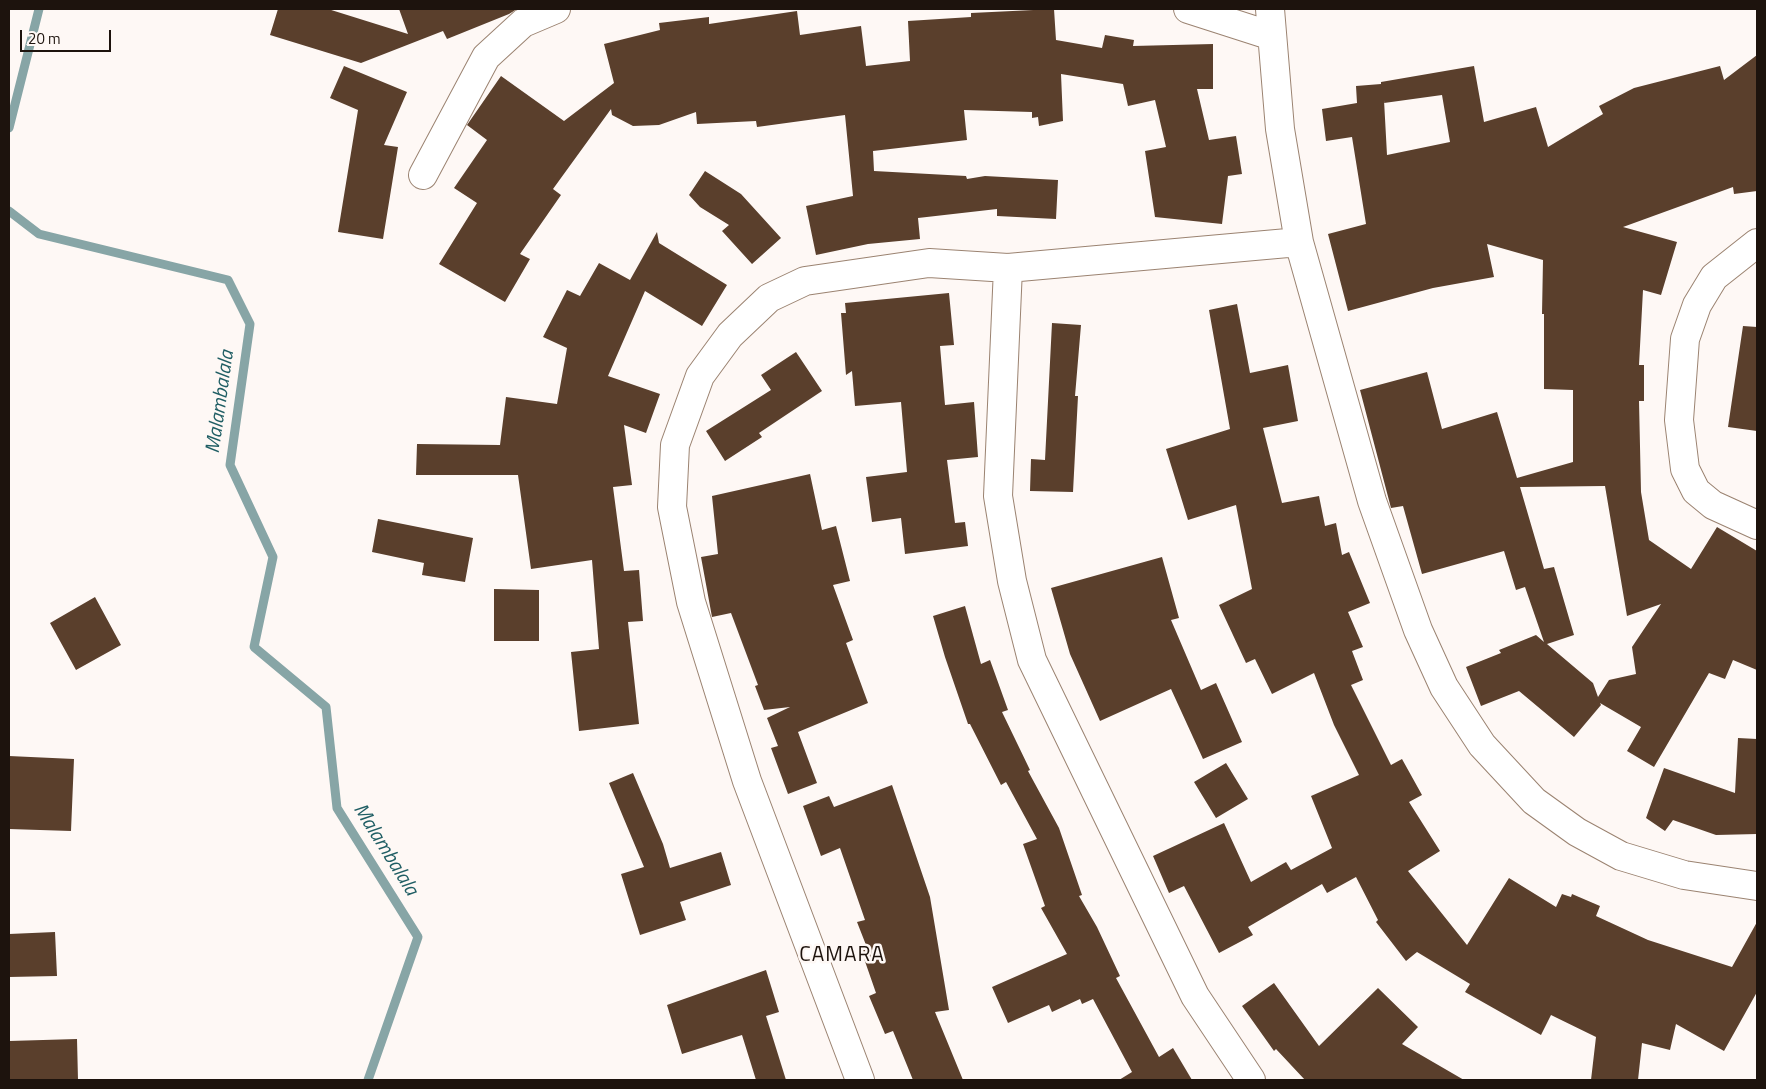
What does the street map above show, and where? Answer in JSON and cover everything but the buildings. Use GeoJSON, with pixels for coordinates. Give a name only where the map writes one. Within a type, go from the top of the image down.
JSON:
{"type":"FeatureCollection","features":[{"type":"Feature","properties":{"kind":"street"},"geometry":{"type":"LineString","coordinates":[[424,175],[486,57],[523,23],[556,9]]}},
{"type":"Feature","properties":{"kind":"street"},"geometry":{"type":"LineString","coordinates":[[1188,9],[1272,36]]}},
{"type":"Feature","properties":{"kind":"street"},"geometry":{"type":"LineString","coordinates":[[1270,9],[1280,129],[1299,242],[1372,501],[1418,630],[1444,688],[1482,745],[1534,801],[1577,832],[1621,856],[1684,875],[1757,886]]}},
{"type":"Feature","properties":{"kind":"street"},"geometry":{"type":"LineString","coordinates":[[860,1080],[747,781],[691,602],[672,507],[675,444],[700,376],[730,335],[769,298],[805,281],[929,264],[1008,268],[1299,242]]}},
{"type":"Feature","properties":{"kind":"street"},"geometry":{"type":"LineString","coordinates":[[1757,243],[1714,277],[1697,305],[1685,339],[1679,420],[1685,469],[1696,491],[1713,505],[1757,525]]}},
{"type":"Feature","properties":{"kind":"street"},"geometry":{"type":"LineString","coordinates":[[1008,268],[998,496],[1012,581],[1032,660],[1195,996],[1251,1080]]}},
{"type":"Feature","properties":{"kind":"waterway","name":"Malambalala"},"geometry":{"type":"LineString","coordinates":[[9,128],[39,9]]}},
{"type":"Feature","properties":{"kind":"waterway","name":"Malambalala"},"geometry":{"type":"LineString","coordinates":[[9,211],[39,234],[228,280],[250,324],[230,465],[273,557],[254,647],[326,707],[337,808],[418,937],[368,1080]]}},
{"type":"Feature","properties":{"kind":"district","name":"CAMARA"},"geometry":{"type":"Point","coordinates":[842,956]}}]}
